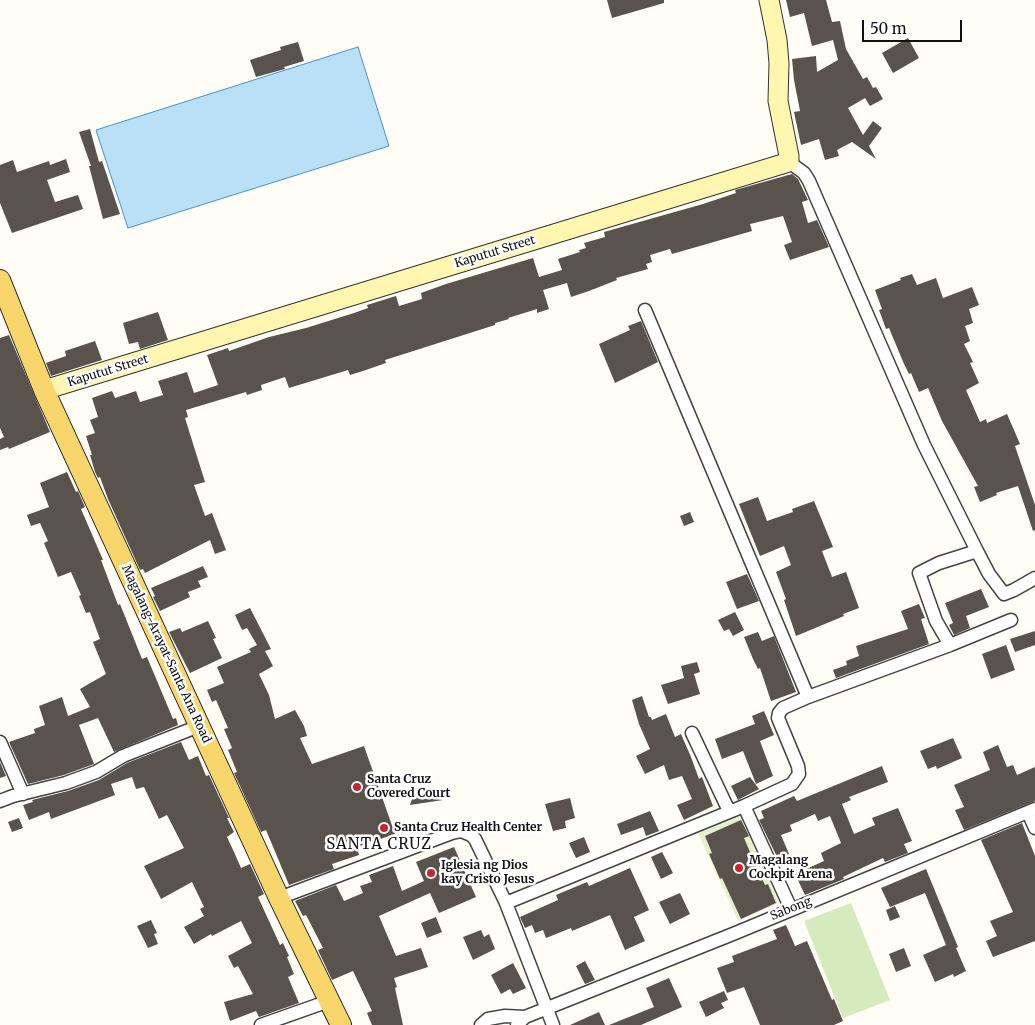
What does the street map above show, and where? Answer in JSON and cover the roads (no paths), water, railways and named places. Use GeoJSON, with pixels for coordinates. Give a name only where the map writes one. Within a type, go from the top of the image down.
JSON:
{"type":"FeatureCollection","features":[{"type":"Feature","properties":{"kind":"main road","name":"Magalang-Arayat-Santa Ana Road"},"geometry":{"type":"LineString","coordinates":[[0,280],[44,390],[278,898],[341,1025]]}},
{"type":"Feature","properties":{"kind":"street"},"geometry":{"type":"LineString","coordinates":[[768,0],[777,40],[778,101],[789,162],[804,173],[809,181],[924,445],[989,574],[1004,594],[1035,578]]}},
{"type":"Feature","properties":{"kind":"street","name":"Kaputut Street"},"geometry":{"type":"LineString","coordinates":[[44,390],[789,162]]}},
{"type":"Feature","properties":{"kind":"street"},"geometry":{"type":"LineString","coordinates":[[645,310],[808,697]]}},
{"type":"Feature","properties":{"kind":"street"},"geometry":{"type":"LineString","coordinates":[[950,645],[936,621],[919,573],[946,560],[977,551]]}},
{"type":"Feature","properties":{"kind":"street"},"geometry":{"type":"LineString","coordinates":[[506,903],[744,806],[792,784],[799,774],[798,766],[778,718],[783,708],[1011,620]]}},
{"type":"Feature","properties":{"kind":"street"},"geometry":{"type":"LineString","coordinates":[[0,801],[66,783],[96,772],[123,756],[199,726]]}},
{"type":"Feature","properties":{"kind":"street"},"geometry":{"type":"LineString","coordinates":[[692,733],[729,811]]}},
{"type":"Feature","properties":{"kind":"street"},"geometry":{"type":"LineString","coordinates":[[0,742],[23,794]]}},
{"type":"Feature","properties":{"kind":"street"},"geometry":{"type":"LineString","coordinates":[[744,806],[791,909]]}},
{"type":"Feature","properties":{"kind":"street"},"geometry":{"type":"LineString","coordinates":[[1032,810],[1035,828]]}},
{"type":"Feature","properties":{"kind":"street","name":"Sabong"},"geometry":{"type":"LineString","coordinates":[[521,1021],[546,1008],[733,934],[1032,810]]}},
{"type":"Feature","properties":{"kind":"street"},"geometry":{"type":"LineString","coordinates":[[278,898],[452,833],[461,831],[470,835],[475,839],[506,903],[553,1025]]}},
{"type":"Feature","properties":{"kind":"street"},"geometry":{"type":"LineString","coordinates":[[261,1025],[329,1001]]}},
{"type":"Feature","properties":{"kind":"street"},"geometry":{"type":"LineString","coordinates":[[481,1025],[488,1019],[505,1016],[521,1021]]}},
{"type":"Feature","properties":{"kind":"water"},"geometry":{"type":"Polygon","coordinates":[[[358,47],[389,146],[128,228],[96,130],[358,47]]]}},
{"type":"Feature","properties":{"kind":"place","name":"Santa Cruz Covered Court"},"geometry":{"type":"Point","coordinates":[357,787]}},
{"type":"Feature","properties":{"kind":"place","name":"Santa Cruz Health Center"},"geometry":{"type":"Point","coordinates":[384,828]}},
{"type":"Feature","properties":{"kind":"place","name":"Magalang Cockpit Arena"},"geometry":{"type":"Point","coordinates":[739,868]}},
{"type":"Feature","properties":{"kind":"place","name":"Iglesia ng Dios kay Cristo Jesus"},"geometry":{"type":"Point","coordinates":[431,873]}},
{"type":"Feature","properties":{"kind":"district","name":"SANTA CRUZ"},"geometry":{"type":"Point","coordinates":[379,845]}}]}
